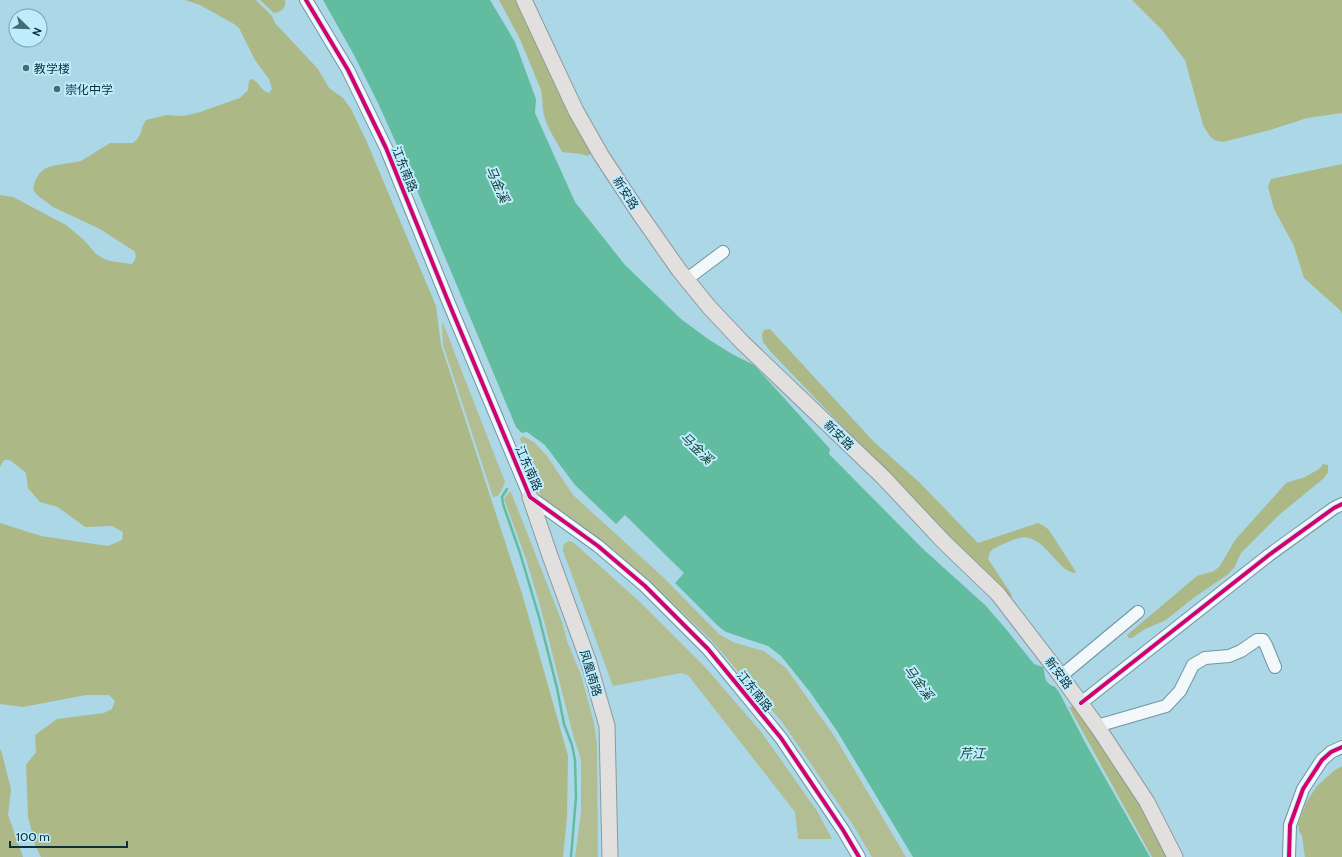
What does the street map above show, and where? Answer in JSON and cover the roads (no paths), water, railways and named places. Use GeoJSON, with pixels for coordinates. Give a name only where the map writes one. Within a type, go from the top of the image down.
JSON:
{"type":"FeatureCollection","features":[{"type":"Feature","properties":{"kind":"main road","name":"新安路"},"geometry":{"type":"LineString","coordinates":[[524,0],[576,111],[601,155],[638,213],[709,308],[742,342],[883,477],[944,542],[998,594],[1062,676],[1097,726],[1147,802],[1175,857]]}},
{"type":"Feature","properties":{"kind":"main road","name":"凤凰南路"},"geometry":{"type":"LineString","coordinates":[[530,497],[589,663],[607,726],[610,857]]}},
{"type":"Feature","properties":{"kind":"street","name":"江东南路"},"geometry":{"type":"LineString","coordinates":[[306,0],[348,70],[386,148],[530,497],[598,546],[644,586],[708,649],[781,738],[843,830],[859,857]]}},
{"type":"Feature","properties":{"kind":"street"},"geometry":{"type":"LineString","coordinates":[[687,279],[723,252]]}},
{"type":"Feature","properties":{"kind":"street"},"geometry":{"type":"LineString","coordinates":[[1081,703],[1269,555],[1334,508],[1342,504]]}},
{"type":"Feature","properties":{"kind":"street"},"geometry":{"type":"LineString","coordinates":[[1062,676],[1138,612]]}},
{"type":"Feature","properties":{"kind":"street"},"geometry":{"type":"LineString","coordinates":[[1097,726],[1166,706],[1180,691],[1193,665],[1205,658],[1229,656],[1241,652],[1257,640],[1263,640],[1275,667]]}},
{"type":"Feature","properties":{"kind":"street"},"geometry":{"type":"LineString","coordinates":[[1289,857],[1290,825],[1303,789],[1322,760],[1331,752],[1342,747]]}},
{"type":"Feature","properties":{"kind":"water"},"geometry":{"type":"Polygon","coordinates":[[[323,0],[490,0],[515,42],[536,99],[535,113],[575,202],[625,265],[681,319],[708,339],[732,354],[754,365],[830,449],[829,454],[923,549],[985,605],[1034,664],[1043,667],[1047,681],[1059,692],[1087,746],[1150,857],[913,857],[837,731],[810,692],[781,656],[768,646],[726,632],[718,626],[675,583],[684,573],[625,515],[616,524],[575,485],[545,445],[527,432],[522,433],[516,427],[414,183],[378,103],[354,55],[323,0]]]}},
{"type":"Feature","properties":{"kind":"waterway"},"geometry":{"type":"LineString","coordinates":[[507,489],[502,497],[503,504],[520,553],[539,617],[557,688],[564,724],[572,745],[575,760],[576,797],[571,857]]}},
{"type":"Feature","properties":{"kind":"place","name":"教学楼"},"geometry":{"type":"Point","coordinates":[26,68]}},
{"type":"Feature","properties":{"kind":"place","name":"崇化中学"},"geometry":{"type":"Point","coordinates":[57,89]}},
{"type":"Feature","properties":{"kind":"water label","name":"马金溪"},"geometry":{"type":"Point","coordinates":[498,184]}},
{"type":"Feature","properties":{"kind":"water label","name":"马金溪"},"geometry":{"type":"Point","coordinates":[697,448]}},
{"type":"Feature","properties":{"kind":"water label","name":"马金溪"},"geometry":{"type":"Point","coordinates":[919,682]}},
{"type":"Feature","properties":{"kind":"water label","name":"芹江"},"geometry":{"type":"Point","coordinates":[972,753]}}]}
